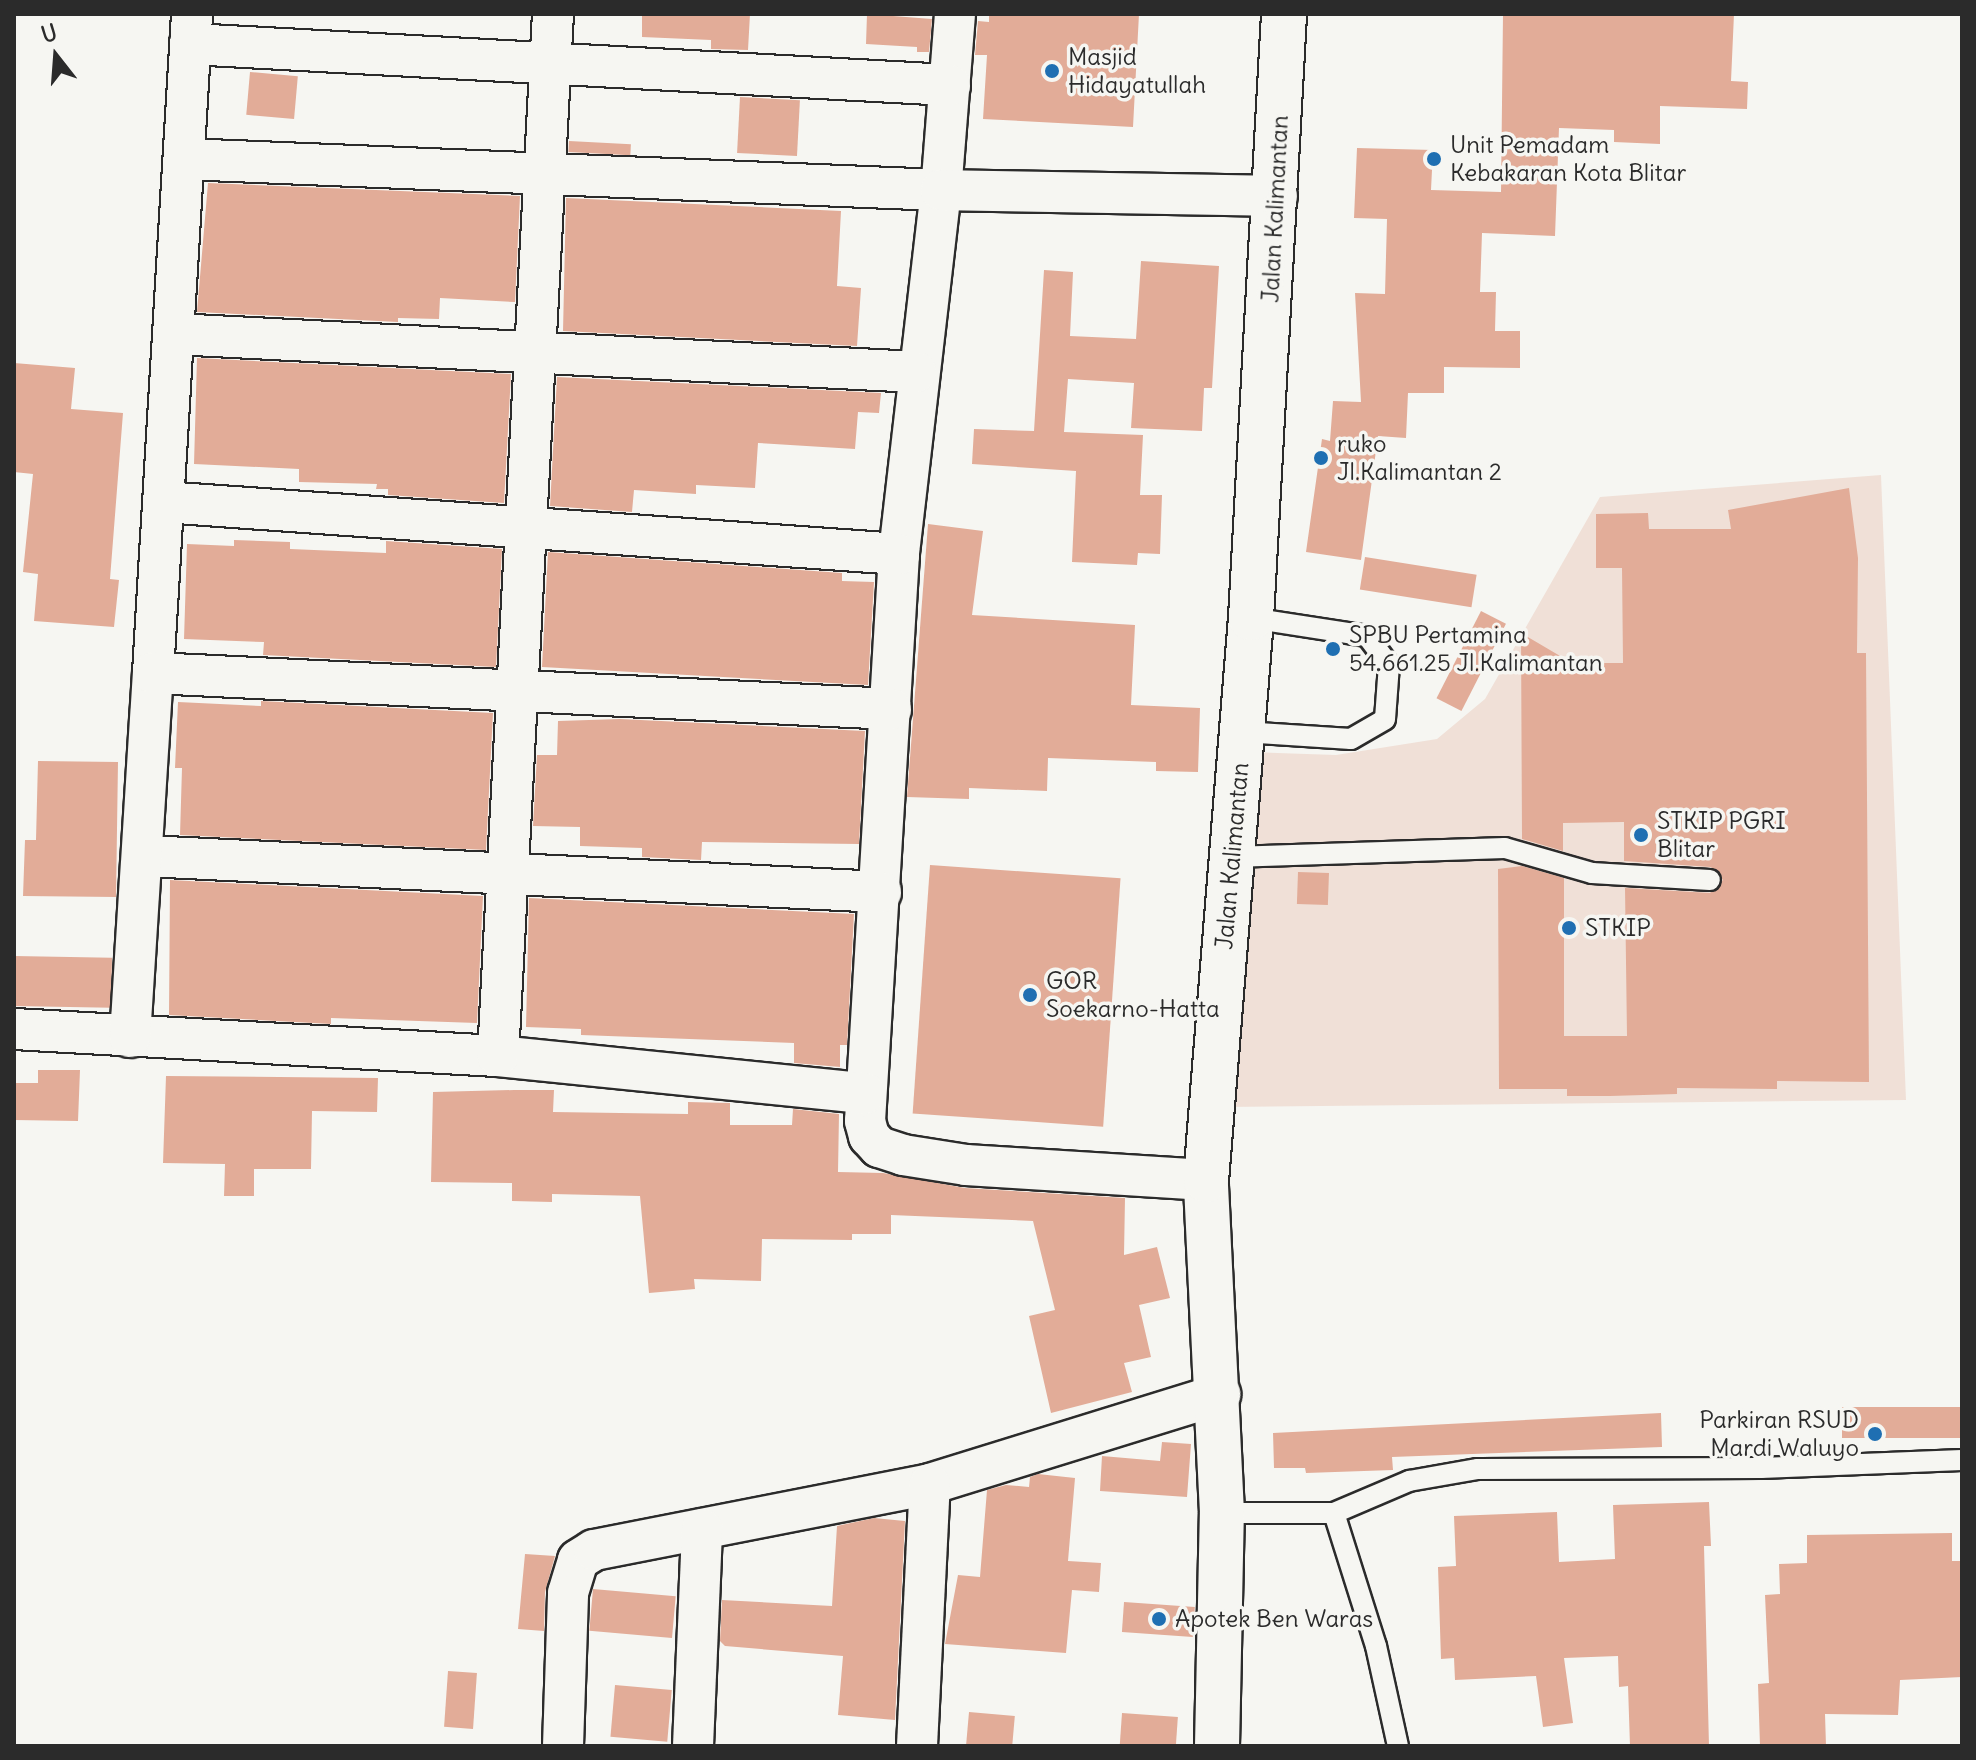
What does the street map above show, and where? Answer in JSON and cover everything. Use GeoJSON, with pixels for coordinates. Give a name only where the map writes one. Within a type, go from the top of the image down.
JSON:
{"type":"FeatureCollection","features":[{"type":"Feature","properties":{"kind":"highway","name":"Jalan Kalimantan"},"geometry":{"type":"LineString","coordinates":[[1217,1746],[1222,1513],[1220,1394],[1206,1180],[1251,618],[1277,196],[1284,14]]}},
{"type":"Feature","properties":{"kind":"street"},"geometry":{"type":"LineString","coordinates":[[498,1056],[514,694],[553,14]]}},
{"type":"Feature","properties":{"kind":"street"},"geometry":{"type":"LineString","coordinates":[[955,14],[941,190],[916,372],[899,554],[881,892],[865,1093],[869,1136],[879,1147],[903,1155],[966,1165],[1206,1180]]}},
{"type":"Feature","properties":{"kind":"street"},"geometry":{"type":"LineString","coordinates":[[130,1037],[146,856],[153,673],[191,29],[549,67],[950,85]]}},
{"type":"Feature","properties":{"kind":"street"},"geometry":{"type":"LineString","coordinates":[[184,159],[941,190],[1277,196]]}},
{"type":"Feature","properties":{"kind":"street"},"geometry":{"type":"LineString","coordinates":[[174,334],[916,372]]}},
{"type":"Feature","properties":{"kind":"street"},"geometry":{"type":"LineString","coordinates":[[163,502],[899,554]]}},
{"type":"Feature","properties":{"kind":"street"},"geometry":{"type":"LineString","coordinates":[[153,673],[514,694],[891,709]]}},
{"type":"Feature","properties":{"kind":"street"},"geometry":{"type":"LineString","coordinates":[[146,856],[881,892]]}},
{"type":"Feature","properties":{"kind":"street"},"geometry":{"type":"LineString","coordinates":[[14,1029],[498,1056],[865,1093]]}},
{"type":"Feature","properties":{"kind":"street"},"geometry":{"type":"LineString","coordinates":[[563,1746],[568,1593],[578,1560],[594,1550],[930,1484],[1220,1394]]}},
{"type":"Feature","properties":{"kind":"street"},"geometry":{"type":"LineString","coordinates":[[917,1746],[930,1484]]}},
{"type":"Feature","properties":{"kind":"street"},"geometry":{"type":"LineString","coordinates":[[693,1746],[702,1529]]}},
{"type":"Feature","properties":{"kind":"lane"},"geometry":{"type":"LineString","coordinates":[[1243,732],[1351,739],[1385,719],[1389,665],[1367,636],[1251,618]]}},
{"type":"Feature","properties":{"kind":"lane"},"geometry":{"type":"LineString","coordinates":[[1232,857],[1505,848],[1592,873],[1710,880]]}},
{"type":"Feature","properties":{"kind":"lane"},"geometry":{"type":"LineString","coordinates":[[1222,1513],[1334,1513],[1359,1507],[1409,1481],[1478,1469],[1761,1468],[1962,1460]]}},
{"type":"Feature","properties":{"kind":"lane"},"geometry":{"type":"LineString","coordinates":[[1334,1513],[1376,1646],[1398,1746]]}},
{"type":"Feature","properties":{"kind":"shaded area","name":"STKIP"},"geometry":{"type":"Polygon","coordinates":[[[1881,475],[1906,1100],[1225,1107],[1251,752],[1336,755],[1437,739],[1485,699],[1600,497],[1881,475]]]}},
{"type":"Feature","properties":{"kind":"building"},"geometry":{"type":"Polygon","coordinates":[[[642,14],[750,14],[748,50],[711,49],[711,40],[642,37],[642,14]]]}},
{"type":"Feature","properties":{"kind":"building"},"geometry":{"type":"Polygon","coordinates":[[[867,14],[932,19],[929,52],[917,52],[917,47],[866,44],[867,14]]]}},
{"type":"Feature","properties":{"kind":"building"},"geometry":{"type":"Polygon","coordinates":[[[989,14],[1139,14],[1133,127],[983,119],[987,55],[975,55],[978,21],[989,22],[989,14]]]}},
{"type":"Feature","properties":{"kind":"building"},"geometry":{"type":"Polygon","coordinates":[[[1503,14],[1734,14],[1731,81],[1748,82],[1747,109],[1660,106],[1660,144],[1614,142],[1614,130],[1559,128],[1555,236],[1482,233],[1480,292],[1496,292],[1495,331],[1520,331],[1520,368],[1444,367],[1444,393],[1408,393],[1406,438],[1378,436],[1361,560],[1306,552],[1322,439],[1330,441],[1333,401],[1361,402],[1355,293],[1385,294],[1387,219],[1354,218],[1357,148],[1433,150],[1431,190],[1501,192],[1503,14]]]}},
{"type":"Feature","properties":{"kind":"building"},"geometry":{"type":"Polygon","coordinates":[[[250,72],[298,76],[294,119],[246,115],[250,72]]]}},
{"type":"Feature","properties":{"kind":"building"},"geometry":{"type":"Polygon","coordinates":[[[740,97],[800,100],[797,156],[737,153],[740,97]]]}},
{"type":"Feature","properties":{"kind":"building"},"geometry":{"type":"Polygon","coordinates":[[[569,141],[631,144],[630,155],[568,152],[569,141]]]}},
{"type":"Feature","properties":{"kind":"building"},"geometry":{"type":"Polygon","coordinates":[[[208,183],[520,196],[515,302],[440,298],[439,319],[398,318],[398,322],[197,312],[208,183]]]}},
{"type":"Feature","properties":{"kind":"building"},"geometry":{"type":"Polygon","coordinates":[[[566,198],[841,211],[837,286],[861,288],[857,346],[563,331],[566,198]]]}},
{"type":"Feature","properties":{"kind":"building"},"geometry":{"type":"Polygon","coordinates":[[[1141,261],[1219,266],[1212,388],[1204,388],[1202,431],[1131,428],[1134,383],[1068,379],[1064,432],[1143,435],[1140,495],[1162,495],[1160,554],[1138,553],[1137,565],[1072,562],[1076,471],[972,464],[974,429],[1034,431],[1044,270],[1073,272],[1070,336],[1136,339],[1141,261]]]}},
{"type":"Feature","properties":{"kind":"building"},"geometry":{"type":"Polygon","coordinates":[[[197,358],[511,374],[504,503],[388,495],[388,489],[376,489],[377,484],[299,482],[299,469],[194,464],[197,358]]]}},
{"type":"Feature","properties":{"kind":"building"},"geometry":{"type":"Polygon","coordinates":[[[14,363],[75,368],[71,409],[123,413],[110,579],[119,580],[114,627],[34,621],[38,574],[23,572],[33,474],[14,472],[14,363]]]}},
{"type":"Feature","properties":{"kind":"building"},"geometry":{"type":"Polygon","coordinates":[[[557,377],[881,393],[879,413],[858,412],[855,449],[758,443],[755,488],[696,485],[696,494],[634,490],[632,512],[550,506],[557,377]]]}},
{"type":"Feature","properties":{"kind":"building"},"geometry":{"type":"Polygon","coordinates":[[[1849,488],[1858,558],[1857,653],[1866,653],[1869,1082],[1777,1081],[1777,1089],[1677,1088],[1677,1094],[1610,1096],[1567,1096],[1567,1089],[1499,1089],[1498,869],[1522,866],[1564,878],[1564,1036],[1627,1036],[1625,888],[1710,893],[1723,880],[1711,867],[1624,861],[1624,822],[1563,823],[1563,851],[1522,839],[1521,633],[1572,663],[1623,663],[1622,568],[1596,568],[1596,514],[1648,513],[1649,529],[1731,529],[1728,510],[1849,488]]]}},
{"type":"Feature","properties":{"kind":"building"},"geometry":{"type":"Polygon","coordinates":[[[928,524],[983,531],[972,615],[1135,625],[1131,705],[1200,708],[1198,772],[1156,771],[1156,762],[1048,758],[1047,791],[969,788],[969,799],[907,797],[928,524]]]}},
{"type":"Feature","properties":{"kind":"building"},"geometry":{"type":"Polygon","coordinates":[[[234,540],[290,542],[290,549],[386,553],[386,541],[502,549],[496,667],[263,655],[264,642],[184,639],[187,544],[234,546],[234,540]]]}},
{"type":"Feature","properties":{"kind":"building"},"geometry":{"type":"Polygon","coordinates":[[[548,552],[842,573],[842,581],[874,582],[868,685],[542,667],[548,552]]]}},
{"type":"Feature","properties":{"kind":"building"},"geometry":{"type":"Polygon","coordinates":[[[1365,557],[1477,575],[1471,607],[1360,590],[1365,557]]]}},
{"type":"Feature","properties":{"kind":"building"},"geometry":{"type":"Polygon","coordinates":[[[1481,611],[1506,624],[1461,711],[1437,698],[1481,611]]]}},
{"type":"Feature","properties":{"kind":"building"},"geometry":{"type":"Polygon","coordinates":[[[261,701],[493,713],[486,850],[180,835],[182,768],[175,768],[178,702],[261,706],[261,701]]]}},
{"type":"Feature","properties":{"kind":"building"},"geometry":{"type":"Polygon","coordinates":[[[620,719],[865,731],[859,844],[702,842],[701,860],[642,857],[642,848],[580,846],[580,827],[533,826],[537,755],[557,755],[558,721],[620,719]]]}},
{"type":"Feature","properties":{"kind":"building"},"geometry":{"type":"Polygon","coordinates":[[[38,761],[118,762],[116,897],[23,896],[25,840],[36,840],[38,761]]]}},
{"type":"Feature","properties":{"kind":"building"},"geometry":{"type":"Polygon","coordinates":[[[930,865],[1121,878],[1103,1127],[913,1113],[930,865]]]}},
{"type":"Feature","properties":{"kind":"building"},"geometry":{"type":"Polygon","coordinates":[[[1298,872],[1329,873],[1328,905],[1297,904],[1298,872]]]}},
{"type":"Feature","properties":{"kind":"building"},"geometry":{"type":"Polygon","coordinates":[[[170,880],[483,896],[477,1023],[331,1018],[331,1024],[169,1015],[170,880]]]}},
{"type":"Feature","properties":{"kind":"building"},"geometry":{"type":"Polygon","coordinates":[[[529,898],[854,914],[847,1045],[840,1045],[840,1067],[794,1063],[794,1043],[581,1035],[581,1029],[526,1027],[529,898]]]}},
{"type":"Feature","properties":{"kind":"building"},"geometry":{"type":"Polygon","coordinates":[[[14,956],[112,958],[111,1008],[14,1006],[14,956]]]}},
{"type":"Feature","properties":{"kind":"building"},"geometry":{"type":"Polygon","coordinates":[[[38,1070],[80,1070],[78,1121],[14,1120],[14,1083],[38,1083],[38,1070]]]}},
{"type":"Feature","properties":{"kind":"building"},"geometry":{"type":"Polygon","coordinates":[[[166,1076],[378,1078],[377,1112],[312,1111],[311,1169],[254,1169],[254,1196],[224,1196],[225,1164],[163,1163],[166,1076]]]}},
{"type":"Feature","properties":{"kind":"building"},"geometry":{"type":"Polygon","coordinates":[[[554,1090],[553,1112],[688,1114],[688,1102],[730,1103],[730,1125],[792,1125],[793,1109],[839,1114],[838,1172],[883,1173],[965,1188],[1125,1198],[1124,1255],[1157,1247],[1170,1298],[1139,1305],[1151,1357],[1124,1363],[1132,1392],[1051,1413],[1029,1316],[1055,1310],[1033,1221],[891,1215],[891,1234],[852,1234],[852,1240],[762,1239],[761,1281],[694,1279],[695,1289],[649,1293],[640,1196],[552,1194],[552,1202],[512,1201],[512,1183],[431,1182],[433,1092],[554,1090]]]}},
{"type":"Feature","properties":{"kind":"building"},"geometry":{"type":"Polygon","coordinates":[[[1842,1407],[1962,1407],[1962,1438],[1842,1438],[1842,1407]]]}},
{"type":"Feature","properties":{"kind":"building"},"geometry":{"type":"Polygon","coordinates":[[[1661,1413],[1662,1447],[1392,1457],[1393,1470],[1306,1473],[1305,1468],[1274,1468],[1273,1433],[1661,1413]]]}},
{"type":"Feature","properties":{"kind":"building"},"geometry":{"type":"Polygon","coordinates":[[[1162,1442],[1191,1444],[1187,1497],[1100,1491],[1102,1456],[1160,1461],[1162,1442]]]}},
{"type":"Feature","properties":{"kind":"building"},"geometry":{"type":"Polygon","coordinates":[[[1038,1474],[1075,1478],[1068,1561],[1101,1563],[1099,1592],[1072,1590],[1066,1653],[945,1644],[958,1575],[980,1577],[987,1490],[1006,1485],[1029,1487],[1030,1477],[1038,1474]]]}},
{"type":"Feature","properties":{"kind":"building"},"geometry":{"type":"Polygon","coordinates":[[[1709,1502],[1711,1546],[1704,1546],[1709,1746],[1630,1746],[1628,1686],[1619,1687],[1618,1656],[1564,1658],[1573,1723],[1543,1727],[1536,1676],[1455,1680],[1454,1658],[1441,1659],[1438,1567],[1456,1566],[1454,1516],[1557,1512],[1559,1562],[1615,1559],[1613,1505],[1709,1502]]]}},
{"type":"Feature","properties":{"kind":"building"},"geometry":{"type":"Polygon","coordinates":[[[874,1518],[905,1521],[895,1720],[838,1715],[843,1656],[725,1646],[720,1641],[722,1600],[832,1606],[837,1526],[874,1518]]]}},
{"type":"Feature","properties":{"kind":"building"},"geometry":{"type":"Polygon","coordinates":[[[1952,1533],[1952,1561],[1961,1561],[1962,1677],[1900,1680],[1898,1715],[1825,1714],[1826,1746],[1760,1746],[1758,1684],[1769,1683],[1765,1595],[1780,1594],[1779,1564],[1807,1563],[1807,1535],[1952,1533]]]}},
{"type":"Feature","properties":{"kind":"building"},"geometry":{"type":"Polygon","coordinates":[[[525,1554],[555,1556],[545,1592],[544,1631],[518,1629],[525,1554]]]}},
{"type":"Feature","properties":{"kind":"building"},"geometry":{"type":"Polygon","coordinates":[[[593,1589],[676,1596],[672,1638],[589,1631],[593,1589]]]}},
{"type":"Feature","properties":{"kind":"building","name":"Apotek Ben Waras"},"geometry":{"type":"Polygon","coordinates":[[[1124,1602],[1195,1607],[1193,1637],[1122,1632],[1124,1602]]]}},
{"type":"Feature","properties":{"kind":"building"},"geometry":{"type":"Polygon","coordinates":[[[448,1671],[477,1673],[473,1729],[444,1727],[448,1671]]]}},
{"type":"Feature","properties":{"kind":"building"},"geometry":{"type":"Polygon","coordinates":[[[615,1685],[672,1690],[667,1742],[610,1737],[615,1685]]]}},
{"type":"Feature","properties":{"kind":"building"},"geometry":{"type":"Polygon","coordinates":[[[969,1712],[1015,1716],[1012,1746],[966,1746],[969,1712]]]}},
{"type":"Feature","properties":{"kind":"building"},"geometry":{"type":"Polygon","coordinates":[[[1122,1713],[1178,1717],[1176,1746],[1120,1745],[1122,1713]]]}},
{"type":"Feature","properties":{"kind":"place","name":"Masjid Hidayatullah"},"geometry":{"type":"Point","coordinates":[1052,71]}},
{"type":"Feature","properties":{"kind":"place","name":"Unit Pemadam Kebakaran Kota Blitar"},"geometry":{"type":"Point","coordinates":[1434,159]}},
{"type":"Feature","properties":{"kind":"place","name":"ruko Jl.Kalimantan 2"},"geometry":{"type":"Point","coordinates":[1321,458]}},
{"type":"Feature","properties":{"kind":"place","name":"SPBU Pertamina 54.661.25 Jl.Kalimantan"},"geometry":{"type":"Point","coordinates":[1333,649]}},
{"type":"Feature","properties":{"kind":"place","name":"STKIP PGRI Blitar"},"geometry":{"type":"Point","coordinates":[1641,835]}},
{"type":"Feature","properties":{"kind":"place","name":"STKIP"},"geometry":{"type":"Point","coordinates":[1569,928]}},
{"type":"Feature","properties":{"kind":"place","name":"GOR Soekarno-Hatta"},"geometry":{"type":"Point","coordinates":[1030,995]}},
{"type":"Feature","properties":{"kind":"place","name":"Parkiran RSUD Mardi Waluyo"},"geometry":{"type":"Point","coordinates":[1875,1434]}},
{"type":"Feature","properties":{"kind":"place","name":"Apotek Ben Waras"},"geometry":{"type":"Point","coordinates":[1159,1619]}}]}
